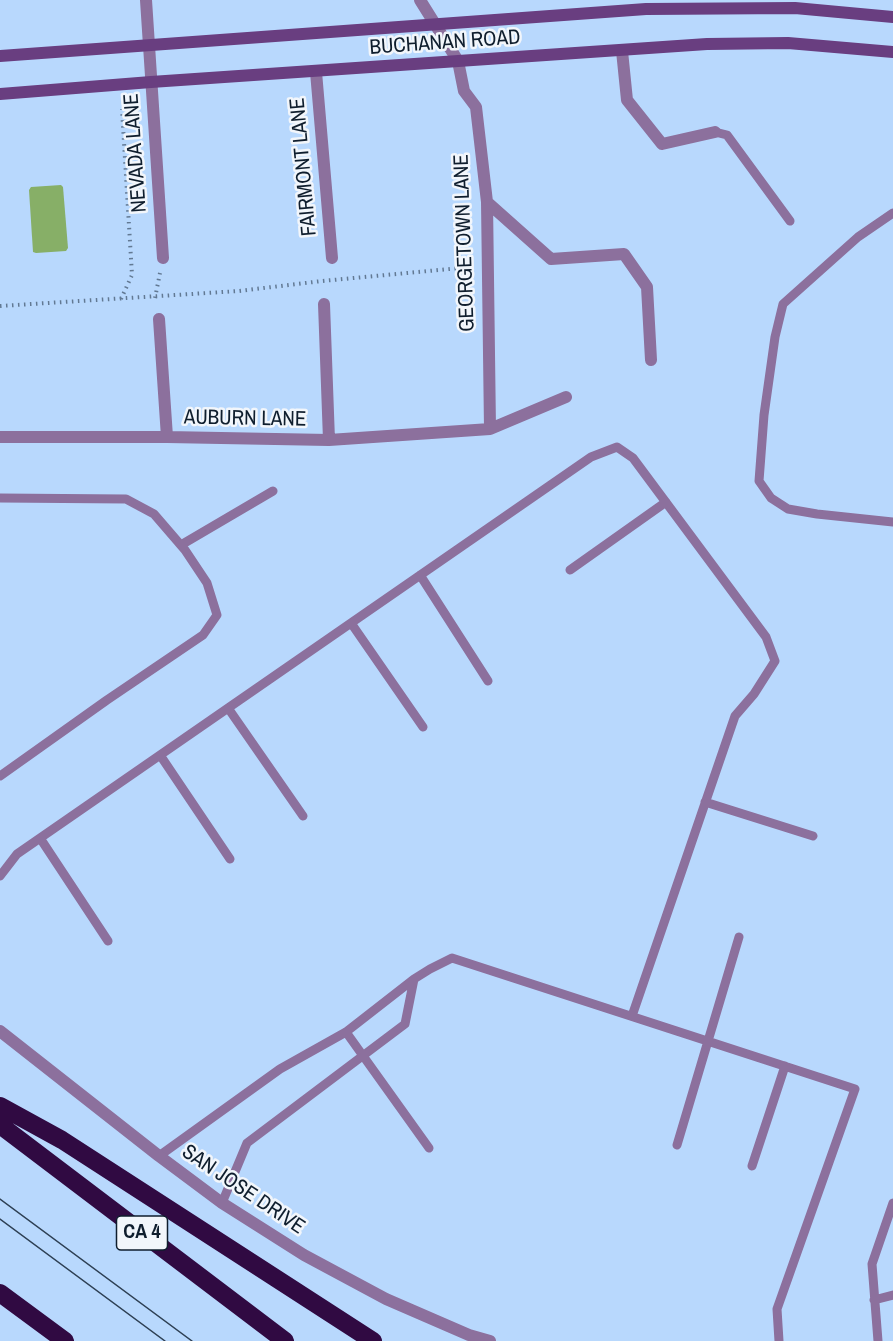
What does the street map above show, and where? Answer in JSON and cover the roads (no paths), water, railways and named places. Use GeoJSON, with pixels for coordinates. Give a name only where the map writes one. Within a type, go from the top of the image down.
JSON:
{"type":"FeatureCollection","features":[{"type":"Feature","properties":{"kind":"highway"},"geometry":{"type":"LineString","coordinates":[[0,1106],[62,1140],[373,1341]]}},
{"type":"Feature","properties":{"kind":"highway","name":"CA 4"},"geometry":{"type":"LineString","coordinates":[[0,1125],[285,1341]]}},
{"type":"Feature","properties":{"kind":"highway"},"geometry":{"type":"LineString","coordinates":[[0,1293],[65,1341]]}},
{"type":"Feature","properties":{"kind":"main road","name":"BUCHANAN ROAD"},"geometry":{"type":"LineString","coordinates":[[0,56],[646,9],[795,8],[893,17]]}},
{"type":"Feature","properties":{"kind":"main road","name":"BUCHANAN ROAD"},"geometry":{"type":"LineString","coordinates":[[0,94],[707,44],[788,43],[893,52]]}},
{"type":"Feature","properties":{"kind":"street","name":"NEVADA LANE"},"geometry":{"type":"LineString","coordinates":[[146,0],[163,258]]}},
{"type":"Feature","properties":{"kind":"street"},"geometry":{"type":"LineString","coordinates":[[420,0],[458,61]]}},
{"type":"Feature","properties":{"kind":"street"},"geometry":{"type":"LineString","coordinates":[[622,51],[627,100],[662,144],[715,132]]}},
{"type":"Feature","properties":{"kind":"street","name":"GEORGETOWN LANE"},"geometry":{"type":"LineString","coordinates":[[458,61],[464,91],[476,107],[487,202],[490,429]]}},
{"type":"Feature","properties":{"kind":"street","name":"FAIRMONT LANE"},"geometry":{"type":"LineString","coordinates":[[316,72],[332,258]]}},
{"type":"Feature","properties":{"kind":"street"},"geometry":{"type":"LineString","coordinates":[[487,202],[551,259],[624,254],[647,287],[651,360]]}},
{"type":"Feature","properties":{"kind":"street"},"geometry":{"type":"LineString","coordinates":[[324,304],[329,440]]}},
{"type":"Feature","properties":{"kind":"street"},"geometry":{"type":"LineString","coordinates":[[159,319],[167,437]]}},
{"type":"Feature","properties":{"kind":"street","name":"AUBURN LANE"},"geometry":{"type":"LineString","coordinates":[[0,437],[329,440],[490,429],[566,397]]}},
{"type":"Feature","properties":{"kind":"street","name":"SAN JOSE DRIVE"},"geometry":{"type":"LineString","coordinates":[[0,1031],[222,1203],[304,1255],[386,1299],[469,1335],[490,1341]]}},
{"type":"Feature","properties":{"kind":"lane"},"geometry":{"type":"LineString","coordinates":[[715,132],[727,135],[790,221]]}},
{"type":"Feature","properties":{"kind":"lane"},"geometry":{"type":"LineString","coordinates":[[893,213],[858,237],[783,304],[775,337],[764,415],[759,481],[771,498],[788,509],[893,522]]}},
{"type":"Feature","properties":{"kind":"lane"},"geometry":{"type":"LineString","coordinates":[[0,876],[17,854],[40,838],[591,457],[617,447],[633,458],[766,637],[775,661],[754,694],[735,716],[632,1016]]}},
{"type":"Feature","properties":{"kind":"lane"},"geometry":{"type":"LineString","coordinates":[[181,545],[273,491]]}},
{"type":"Feature","properties":{"kind":"lane"},"geometry":{"type":"LineString","coordinates":[[0,498],[126,499],[154,514],[181,545],[207,584],[217,615],[203,635],[0,776]]}},
{"type":"Feature","properties":{"kind":"lane"},"geometry":{"type":"LineString","coordinates":[[570,570],[666,502]]}},
{"type":"Feature","properties":{"kind":"lane"},"geometry":{"type":"LineString","coordinates":[[420,575],[488,681]]}},
{"type":"Feature","properties":{"kind":"lane"},"geometry":{"type":"LineString","coordinates":[[351,623],[423,727]]}},
{"type":"Feature","properties":{"kind":"lane"},"geometry":{"type":"LineString","coordinates":[[228,708],[303,816]]}},
{"type":"Feature","properties":{"kind":"lane"},"geometry":{"type":"LineString","coordinates":[[160,755],[230,859]]}},
{"type":"Feature","properties":{"kind":"lane"},"geometry":{"type":"LineString","coordinates":[[705,802],[813,836]]}},
{"type":"Feature","properties":{"kind":"lane"},"geometry":{"type":"LineString","coordinates":[[40,838],[108,941]]}},
{"type":"Feature","properties":{"kind":"lane"},"geometry":{"type":"LineString","coordinates":[[677,1145],[739,937]]}},
{"type":"Feature","properties":{"kind":"lane"},"geometry":{"type":"LineString","coordinates":[[159,1156],[280,1069],[346,1032],[414,979],[452,958],[855,1089],[777,1309],[779,1341]]}},
{"type":"Feature","properties":{"kind":"lane"},"geometry":{"type":"LineString","coordinates":[[222,1203],[247,1143],[405,1024],[414,979]]}},
{"type":"Feature","properties":{"kind":"lane"},"geometry":{"type":"LineString","coordinates":[[346,1032],[429,1148]]}},
{"type":"Feature","properties":{"kind":"lane"},"geometry":{"type":"LineString","coordinates":[[752,1166],[785,1066]]}},
{"type":"Feature","properties":{"kind":"lane"},"geometry":{"type":"LineString","coordinates":[[878,1341],[872,1264],[893,1203]]}},
{"type":"Feature","properties":{"kind":"lane"},"geometry":{"type":"LineString","coordinates":[[874,1300],[893,1295]]}},
{"type":"Feature","properties":{"kind":"tram line"},"geometry":{"type":"LineString","coordinates":[[0,1199],[192,1341]]}},
{"type":"Feature","properties":{"kind":"tram line"},"geometry":{"type":"LineString","coordinates":[[0,1219],[165,1341]]}}]}
